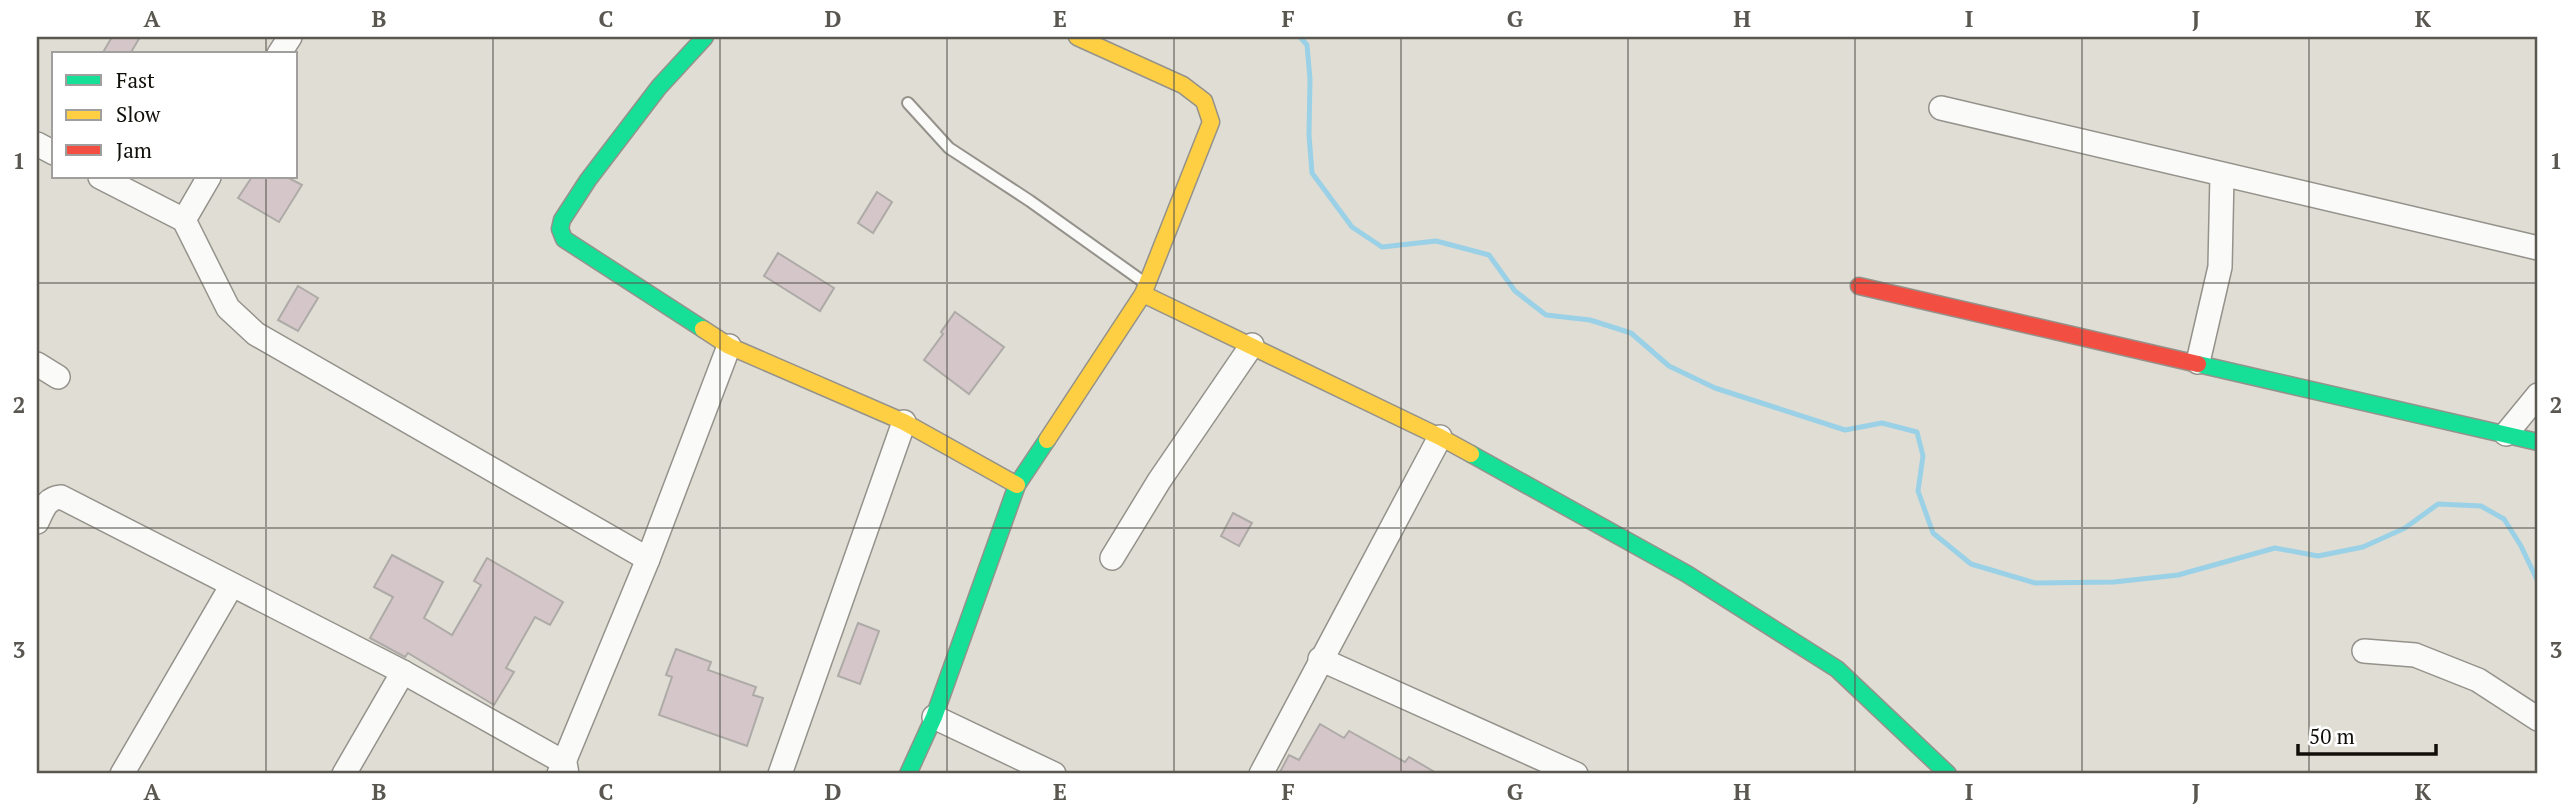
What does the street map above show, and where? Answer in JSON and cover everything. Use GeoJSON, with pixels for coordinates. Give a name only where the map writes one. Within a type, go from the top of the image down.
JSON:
{"type":"FeatureCollection","features":[{"type":"Feature","properties":{"kind":"street"},"geometry":{"type":"LineString","coordinates":[[280,52],[290,37]]}},
{"type":"Feature","properties":{"kind":"street"},"geometry":{"type":"LineString","coordinates":[[705,37],[659,87],[588,180],[562,220],[560,229],[564,239],[729,346],[904,422],[1017,485]]}},
{"type":"Feature","properties":{"kind":"street"},"geometry":{"type":"LineString","coordinates":[[908,774],[934,717],[1017,485],[1145,289],[1211,122],[1204,101],[1182,85],[1077,37]]}},
{"type":"Feature","properties":{"kind":"street"},"geometry":{"type":"LineString","coordinates":[[1941,108],[2538,248]]}},
{"type":"Feature","properties":{"kind":"street"},"geometry":{"type":"LineString","coordinates":[[2199,362],[2220,267],[2222,175]]}},
{"type":"Feature","properties":{"kind":"street"},"geometry":{"type":"LineString","coordinates":[[102,178],[184,219],[228,308],[256,334],[648,559]]}},
{"type":"Feature","properties":{"kind":"street"},"geometry":{"type":"LineString","coordinates":[[184,219],[208,178]]}},
{"type":"Feature","properties":{"kind":"street"},"geometry":{"type":"LineString","coordinates":[[1860,286],[2538,442]]}},
{"type":"Feature","properties":{"kind":"street"},"geometry":{"type":"LineString","coordinates":[[1145,289],[1440,437],[1687,574],[1837,669],[1948,774]]}},
{"type":"Feature","properties":{"kind":"street"},"geometry":{"type":"LineString","coordinates":[[1112,558],[1159,481],[1252,345]]}},
{"type":"Feature","properties":{"kind":"street"},"geometry":{"type":"LineString","coordinates":[[37,522],[47,503],[53,497],[61,496],[403,672],[564,771],[729,346]]}},
{"type":"Feature","properties":{"kind":"street"},"geometry":{"type":"LineString","coordinates":[[37,364],[58,377]]}},
{"type":"Feature","properties":{"kind":"street"},"geometry":{"type":"LineString","coordinates":[[2506,433],[2538,395]]}},
{"type":"Feature","properties":{"kind":"street"},"geometry":{"type":"LineString","coordinates":[[780,774],[904,422]]}},
{"type":"Feature","properties":{"kind":"street"},"geometry":{"type":"LineString","coordinates":[[1261,774],[1440,437]]}},
{"type":"Feature","properties":{"kind":"street"},"geometry":{"type":"LineString","coordinates":[[122,774],[232,585]]}},
{"type":"Feature","properties":{"kind":"street"},"geometry":{"type":"LineString","coordinates":[[2364,651],[2415,655],[2479,680],[2538,719]]}},
{"type":"Feature","properties":{"kind":"street"},"geometry":{"type":"LineString","coordinates":[[1321,659],[1576,774]]}},
{"type":"Feature","properties":{"kind":"street"},"geometry":{"type":"LineString","coordinates":[[344,774],[403,672]]}},
{"type":"Feature","properties":{"kind":"street"},"geometry":{"type":"LineString","coordinates":[[934,717],[1054,774]]}},
{"type":"Feature","properties":{"kind":"lane"},"geometry":{"type":"LineString","coordinates":[[908,103],[949,148],[1030,201],[1145,289]]}},
{"type":"Feature","properties":{"kind":"building"},"geometry":{"type":"Polygon","coordinates":[[[112,37],[140,37],[131,52],[103,52],[112,37]]]}},
{"type":"Feature","properties":{"kind":"building"},"geometry":{"type":"Polygon","coordinates":[[[251,178],[289,178],[302,185],[279,222],[238,198],[251,178]]]}},
{"type":"Feature","properties":{"kind":"building"},"geometry":{"type":"Polygon","coordinates":[[[877,192],[892,202],[873,233],[858,223],[877,192]]]}},
{"type":"Feature","properties":{"kind":"building"},"geometry":{"type":"Polygon","coordinates":[[[778,253],[834,288],[820,311],[764,276],[778,253]]]}},
{"type":"Feature","properties":{"kind":"building"},"geometry":{"type":"Polygon","coordinates":[[[298,286],[318,298],[298,331],[278,320],[298,286]]]}},
{"type":"Feature","properties":{"kind":"building"},"geometry":{"type":"Polygon","coordinates":[[[955,312],[1004,347],[969,394],[924,360],[955,312]]]}},
{"type":"Feature","properties":{"kind":"building"},"geometry":{"type":"Polygon","coordinates":[[[1233,513],[1252,523],[1239,546],[1221,536],[1233,513]]]}},
{"type":"Feature","properties":{"kind":"building"},"geometry":{"type":"Polygon","coordinates":[[[392,555],[443,582],[424,618],[452,635],[481,585],[474,581],[487,558],[563,602],[550,625],[535,617],[506,668],[514,672],[494,705],[408,653],[405,657],[370,638],[393,597],[374,587],[392,555]]]}},
{"type":"Feature","properties":{"kind":"building"},"geometry":{"type":"Polygon","coordinates":[[[858,623],[879,631],[860,684],[838,676],[858,623]]]}},
{"type":"Feature","properties":{"kind":"building"},"geometry":{"type":"Polygon","coordinates":[[[676,649],[711,662],[708,670],[756,687],[753,695],[763,698],[747,746],[659,715],[672,677],[666,675],[676,649]]]}},
{"type":"Feature","properties":{"kind":"building"},"geometry":{"type":"Polygon","coordinates":[[[1320,724],[1344,738],[1349,731],[1405,762],[1409,757],[1438,774],[1279,774],[1289,755],[1299,760],[1320,724]]]}},
{"type":"Feature","properties":{"kind":"waterway"},"geometry":{"type":"LineString","coordinates":[[1300,37],[1307,45],[1312,173],[1352,227],[1382,247],[1436,241],[1489,255],[1515,291],[1546,315],[1590,320],[1631,333],[1669,366],[1715,388],[1845,430],[1882,423],[1917,432],[1923,456],[1918,491],[1933,533],[1971,564],[2035,583],[2114,582],[2178,575],[2275,548],[2318,556],[2363,547],[2405,528],[2438,504],[2481,506],[2504,519],[2521,546],[2538,582]]}},
{"type":"Feature","properties":{"kind":"traffic: fast"},"geometry":{"type":"LineString","coordinates":[[703,329],[564,239],[560,229],[562,220],[588,180],[659,87],[705,37]]}},
{"type":"Feature","properties":{"kind":"traffic: fast"},"geometry":{"type":"LineString","coordinates":[[2198,364],[2538,442]]}},
{"type":"Feature","properties":{"kind":"traffic: fast"},"geometry":{"type":"LineString","coordinates":[[908,774],[934,717],[1017,485],[1047,440]]}},
{"type":"Feature","properties":{"kind":"traffic: fast"},"geometry":{"type":"LineString","coordinates":[[1471,454],[1687,574],[1837,669],[1948,774]]}},
{"type":"Feature","properties":{"kind":"traffic: slow"},"geometry":{"type":"LineString","coordinates":[[1047,440],[1143,294],[1211,122],[1204,101],[1183,85],[1077,37]]}},
{"type":"Feature","properties":{"kind":"traffic: slow"},"geometry":{"type":"LineString","coordinates":[[1143,294],[1471,454]]}},
{"type":"Feature","properties":{"kind":"traffic: slow"},"geometry":{"type":"LineString","coordinates":[[703,329],[729,346],[904,422],[1017,485]]}},
{"type":"Feature","properties":{"kind":"traffic: jam"},"geometry":{"type":"LineString","coordinates":[[1859,286],[2198,364]]}}]}
